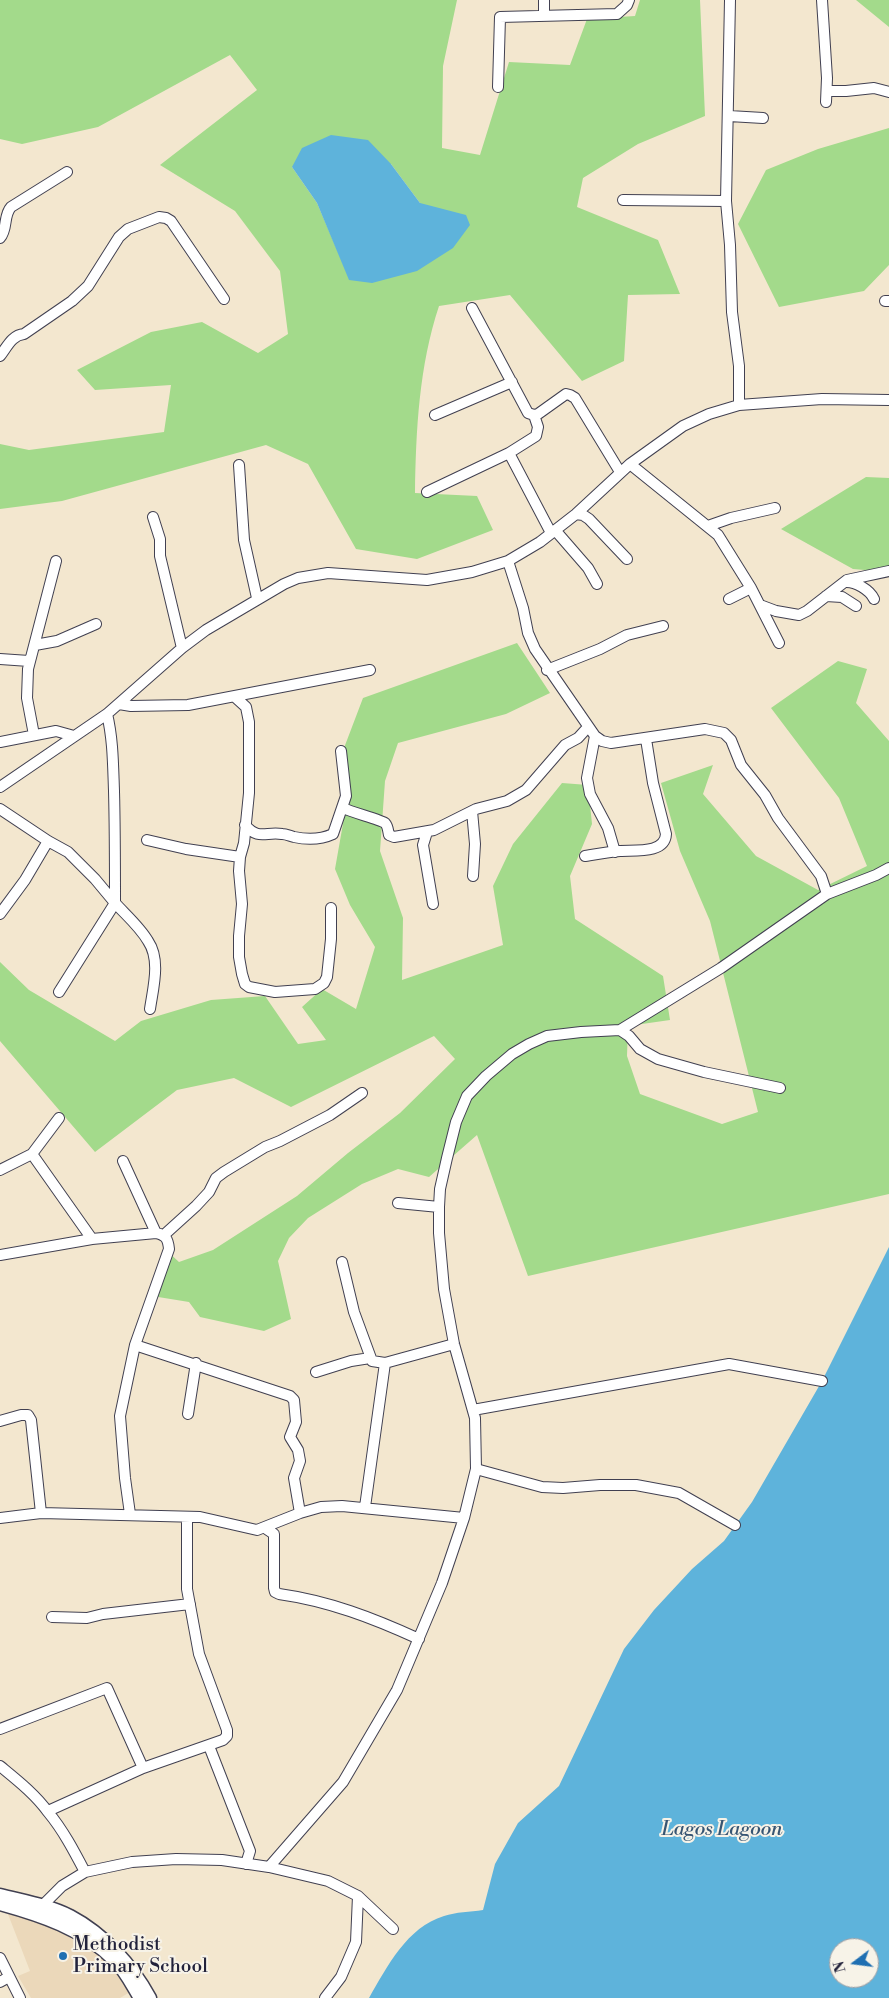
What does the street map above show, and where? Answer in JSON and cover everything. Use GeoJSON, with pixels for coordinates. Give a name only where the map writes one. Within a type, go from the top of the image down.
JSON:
{"type":"FeatureCollection","features":[{"type":"Feature","properties":{"kind":"main road"},"geometry":{"type":"LineString","coordinates":[[0,1894],[38,1910],[81,1936],[114,1960],[140,1998]]}},
{"type":"Feature","properties":{"kind":"main road"},"geometry":{"type":"LineString","coordinates":[[0,1904],[70,1916],[92,1931],[120,1955],[139,1978],[150,1998]]}},
{"type":"Feature","properties":{"kind":"street"},"geometry":{"type":"LineString","coordinates":[[544,0],[544,15]]}},
{"type":"Feature","properties":{"kind":"street"},"geometry":{"type":"LineString","coordinates":[[498,87],[500,17],[617,14],[627,5],[629,0]]}},
{"type":"Feature","properties":{"kind":"street"},"geometry":{"type":"LineString","coordinates":[[730,0],[726,202],[730,246],[732,312],[739,366],[739,405]]}},
{"type":"Feature","properties":{"kind":"street"},"geometry":{"type":"LineString","coordinates":[[822,0],[826,102]]}},
{"type":"Feature","properties":{"kind":"street"},"geometry":{"type":"LineString","coordinates":[[827,90],[846,91],[874,88],[889,92]]}},
{"type":"Feature","properties":{"kind":"street"},"geometry":{"type":"LineString","coordinates":[[729,116],[763,118]]}},
{"type":"Feature","properties":{"kind":"street"},"geometry":{"type":"LineString","coordinates":[[0,238],[6,231],[7,212],[11,208],[67,172]]}},
{"type":"Feature","properties":{"kind":"street"},"geometry":{"type":"LineString","coordinates":[[623,200],[726,202]]}},
{"type":"Feature","properties":{"kind":"street"},"geometry":{"type":"LineString","coordinates":[[0,356],[13,338],[19,334],[24,334],[72,301],[88,286],[119,237],[128,229],[159,217],[166,218],[171,222],[224,299]]}},
{"type":"Feature","properties":{"kind":"street"},"geometry":{"type":"LineString","coordinates":[[472,308],[528,413],[538,414],[566,394],[575,398],[620,472]]}},
{"type":"Feature","properties":{"kind":"street"},"geometry":{"type":"LineString","coordinates":[[435,415],[512,382]]}},
{"type":"Feature","properties":{"kind":"street"},"geometry":{"type":"LineString","coordinates":[[0,787],[107,714],[182,648],[206,630],[257,598],[284,584],[313,575],[342,573],[428,580],[472,572],[508,561],[553,532],[576,514],[630,464],[683,426],[709,414],[739,405],[822,399],[889,400]]}},
{"type":"Feature","properties":{"kind":"street"},"geometry":{"type":"LineString","coordinates":[[427,492],[509,453],[536,436],[538,427],[534,415]]}},
{"type":"Feature","properties":{"kind":"street"},"geometry":{"type":"LineString","coordinates":[[509,453],[553,532],[588,568],[598,584]]}},
{"type":"Feature","properties":{"kind":"street"},"geometry":{"type":"LineString","coordinates":[[630,464],[718,534],[751,588],[779,643]]}},
{"type":"Feature","properties":{"kind":"street"},"geometry":{"type":"LineString","coordinates":[[239,465],[244,540],[257,598]]}},
{"type":"Feature","properties":{"kind":"street"},"geometry":{"type":"LineString","coordinates":[[708,526],[731,518],[775,508]]}},
{"type":"Feature","properties":{"kind":"street"},"geometry":{"type":"LineString","coordinates":[[576,514],[583,515],[589,519],[627,559]]}},
{"type":"Feature","properties":{"kind":"street"},"geometry":{"type":"LineString","coordinates":[[153,517],[160,539],[160,556],[182,648]]}},
{"type":"Feature","properties":{"kind":"street"},"geometry":{"type":"LineString","coordinates":[[34,735],[27,698],[30,661],[56,561]]}},
{"type":"Feature","properties":{"kind":"street"},"geometry":{"type":"LineString","coordinates":[[508,561],[534,649],[594,736],[602,741],[611,743],[712,728],[724,733],[731,740],[741,764],[765,795],[778,818],[821,876],[827,894]]}},
{"type":"Feature","properties":{"kind":"street"},"geometry":{"type":"LineString","coordinates":[[760,605],[776,611],[798,615],[807,611],[844,582],[889,571]]}},
{"type":"Feature","properties":{"kind":"street"},"geometry":{"type":"LineString","coordinates":[[844,582],[850,582],[871,593],[874,600]]}},
{"type":"Feature","properties":{"kind":"street"},"geometry":{"type":"LineString","coordinates":[[729,598],[751,588]]}},
{"type":"Feature","properties":{"kind":"street"},"geometry":{"type":"LineString","coordinates":[[826,596],[842,597],[856,606]]}},
{"type":"Feature","properties":{"kind":"street"},"geometry":{"type":"LineString","coordinates":[[34,645],[57,641],[96,624]]}},
{"type":"Feature","properties":{"kind":"street"},"geometry":{"type":"LineString","coordinates":[[547,670],[600,649],[627,635],[663,626]]}},
{"type":"Feature","properties":{"kind":"street"},"geometry":{"type":"LineString","coordinates":[[0,659],[30,661]]}},
{"type":"Feature","properties":{"kind":"street"},"geometry":{"type":"LineString","coordinates":[[119,704],[131,706],[188,704],[235,697],[370,670]]}},
{"type":"Feature","properties":{"kind":"street"},"geometry":{"type":"LineString","coordinates":[[235,697],[246,707],[249,722],[249,784],[243,848],[240,856],[242,904],[239,936],[239,957],[243,979],[249,988],[275,992],[315,989],[324,983],[327,977],[332,908]]}},
{"type":"Feature","properties":{"kind":"street"},"geometry":{"type":"LineString","coordinates":[[60,992],[115,903],[113,756],[107,714]]}},
{"type":"Feature","properties":{"kind":"street"},"geometry":{"type":"LineString","coordinates":[[343,808],[383,822],[387,827],[389,835],[394,837],[428,832],[445,826],[472,810],[506,801],[526,790],[565,745],[578,738],[588,727]]}},
{"type":"Feature","properties":{"kind":"street"},"geometry":{"type":"LineString","coordinates":[[0,742],[59,731],[74,736]]}},
{"type":"Feature","properties":{"kind":"street"},"geometry":{"type":"LineString","coordinates":[[594,736],[588,778],[590,794],[608,828],[615,852]]}},
{"type":"Feature","properties":{"kind":"street"},"geometry":{"type":"LineString","coordinates":[[585,856],[654,848],[666,840],[646,739]]}},
{"type":"Feature","properties":{"kind":"street"},"geometry":{"type":"LineString","coordinates":[[245,825],[254,833],[268,836],[282,834],[294,838],[317,840],[333,834],[343,808],[346,790],[341,751]]}},
{"type":"Feature","properties":{"kind":"street"},"geometry":{"type":"LineString","coordinates":[[0,809],[68,852],[95,879],[148,940],[153,949],[155,959],[150,1009]]}},
{"type":"Feature","properties":{"kind":"street"},"geometry":{"type":"LineString","coordinates":[[472,810],[475,844],[473,876]]}},
{"type":"Feature","properties":{"kind":"street"},"geometry":{"type":"LineString","coordinates":[[428,832],[423,845],[433,904]]}},
{"type":"Feature","properties":{"kind":"street"},"geometry":{"type":"LineString","coordinates":[[147,840],[186,849],[240,856]]}},
{"type":"Feature","properties":{"kind":"street"},"geometry":{"type":"LineString","coordinates":[[0,914],[48,841]]}},
{"type":"Feature","properties":{"kind":"street"},"geometry":{"type":"LineString","coordinates":[[269,1867],[343,1782],[397,1690],[442,1583],[464,1518],[476,1469],[475,1418],[454,1344],[444,1289],[439,1234],[439,1206],[440,1189],[456,1122],[467,1096],[475,1085],[512,1054],[529,1044],[547,1036],[620,1030],[721,968],[827,894],[889,868]]}},
{"type":"Feature","properties":{"kind":"street"},"geometry":{"type":"LineString","coordinates":[[620,1030],[629,1036],[640,1049],[658,1059],[704,1072],[780,1088]]}},
{"type":"Feature","properties":{"kind":"street"},"geometry":{"type":"LineString","coordinates":[[0,1255],[92,1239],[160,1234],[196,1206],[209,1192],[216,1178],[224,1172],[264,1147],[280,1141],[330,1115],[362,1093]]}},
{"type":"Feature","properties":{"kind":"street"},"geometry":{"type":"LineString","coordinates":[[0,1170],[32,1154],[60,1118]]}},
{"type":"Feature","properties":{"kind":"street"},"geometry":{"type":"LineString","coordinates":[[32,1154],[92,1239]]}},
{"type":"Feature","properties":{"kind":"street"},"geometry":{"type":"LineString","coordinates":[[123,1161],[160,1234],[168,1240],[169,1249],[135,1345],[120,1416],[130,1514]]}},
{"type":"Feature","properties":{"kind":"street"},"geometry":{"type":"LineString","coordinates":[[398,1202],[439,1206]]}},
{"type":"Feature","properties":{"kind":"street"},"geometry":{"type":"LineString","coordinates":[[342,1262],[354,1312],[372,1361],[385,1363],[454,1344]]}},
{"type":"Feature","properties":{"kind":"street"},"geometry":{"type":"LineString","coordinates":[[135,1345],[196,1363],[290,1396],[294,1400],[296,1422],[290,1437],[298,1450],[300,1462],[294,1478],[300,1513]]}},
{"type":"Feature","properties":{"kind":"street"},"geometry":{"type":"LineString","coordinates":[[316,1372],[351,1361],[370,1358]]}},
{"type":"Feature","properties":{"kind":"street"},"geometry":{"type":"LineString","coordinates":[[188,1414],[196,1363]]}},
{"type":"Feature","properties":{"kind":"street"},"geometry":{"type":"LineString","coordinates":[[365,1507],[385,1363]]}},
{"type":"Feature","properties":{"kind":"street"},"geometry":{"type":"LineString","coordinates":[[473,1410],[729,1364],[822,1381]]}},
{"type":"Feature","properties":{"kind":"street"},"geometry":{"type":"LineString","coordinates":[[0,1421],[21,1415],[28,1416],[32,1420],[41,1513]]}},
{"type":"Feature","properties":{"kind":"street"},"geometry":{"type":"LineString","coordinates":[[476,1469],[542,1488],[636,1485],[679,1493],[735,1525]]}},
{"type":"Feature","properties":{"kind":"street"},"geometry":{"type":"LineString","coordinates":[[0,1518],[41,1513],[200,1516],[256,1530],[321,1507],[342,1506],[464,1518]]}},
{"type":"Feature","properties":{"kind":"street"},"geometry":{"type":"LineString","coordinates":[[48,1811],[144,1768],[225,1739],[228,1730],[199,1654],[187,1589],[187,1517]]}},
{"type":"Feature","properties":{"kind":"street"},"geometry":{"type":"LineString","coordinates":[[265,1528],[274,1534],[276,1592],[321,1601],[419,1638]]}},
{"type":"Feature","properties":{"kind":"street"},"geometry":{"type":"LineString","coordinates":[[52,1617],[87,1618],[103,1614],[190,1604]]}},
{"type":"Feature","properties":{"kind":"street"},"geometry":{"type":"LineString","coordinates":[[0,1729],[107,1688],[144,1768]]}},
{"type":"Feature","properties":{"kind":"street"},"geometry":{"type":"LineString","coordinates":[[209,1746],[250,1851],[246,1864]]}},
{"type":"Feature","properties":{"kind":"street"},"geometry":{"type":"LineString","coordinates":[[0,1766],[29,1791],[48,1811],[70,1843],[85,1872]]}},
{"type":"Feature","properties":{"kind":"street"},"geometry":{"type":"LineString","coordinates":[[38,1910],[62,1886],[85,1872],[132,1862],[176,1859],[222,1860],[269,1867],[328,1880],[358,1896],[393,1929]]}},
{"type":"Feature","properties":{"kind":"street"},"geometry":{"type":"LineString","coordinates":[[325,1998],[340,1976],[356,1942],[358,1896]]}},
{"type":"Feature","properties":{"kind":"street"},"geometry":{"type":"LineString","coordinates":[[0,1958],[4,1980],[20,1998]]}},
{"type":"Feature","properties":{"kind":"shaded area","name":"Methodist Primary School"},"geometry":{"type":"Polygon","coordinates":[[[6,1909],[41,1921],[86,1943],[107,1961],[130,1992],[120,1998],[31,1998],[18,1976],[30,1971],[6,1909]]]}},
{"type":"Feature","properties":{"kind":"green space"},"geometry":{"type":"Polygon","coordinates":[[[0,0],[457,0],[443,66],[442,148],[480,155],[509,62],[570,65],[587,19],[635,16],[640,0],[700,0],[705,116],[638,144],[583,178],[577,207],[658,240],[680,294],[628,295],[624,361],[582,381],[510,295],[439,306],[427,352],[420,398],[415,493],[477,496],[493,530],[417,559],[356,549],[308,464],[266,445],[62,501],[0,509],[0,444],[29,450],[164,432],[171,385],[95,390],[77,370],[151,332],[202,322],[258,353],[288,334],[280,271],[235,211],[160,165],[257,90],[230,55],[98,127],[22,144],[0,139],[0,0]],[[391,164],[292,167],[317,203],[350,280],[420,203],[391,164]]]}},
{"type":"Feature","properties":{"kind":"green space"},"geometry":{"type":"Polygon","coordinates":[[[856,0],[889,0],[889,27],[856,0]]]}},
{"type":"Feature","properties":{"kind":"green space"},"geometry":{"type":"Polygon","coordinates":[[[889,128],[889,265],[864,291],[779,307],[738,224],[766,170],[818,149],[889,128]]]}},
{"type":"Feature","properties":{"kind":"green space"},"geometry":{"type":"Polygon","coordinates":[[[866,477],[889,478],[889,572],[853,569],[781,529],[866,477]]]}},
{"type":"Feature","properties":{"kind":"green space"},"geometry":{"type":"Polygon","coordinates":[[[517,643],[550,693],[506,714],[398,743],[385,781],[380,851],[403,918],[402,980],[503,945],[493,886],[513,844],[562,783],[588,785],[592,824],[570,876],[575,919],[663,976],[670,1020],[628,1026],[627,1056],[640,1094],[722,1124],[758,1112],[710,921],[680,851],[661,783],[713,765],[703,794],[756,856],[818,890],[867,866],[839,798],[771,708],[838,661],[867,669],[856,703],[889,741],[889,1194],[528,1276],[477,1135],[429,1177],[398,1169],[362,1184],[308,1218],[289,1238],[278,1261],[291,1319],[264,1331],[200,1317],[189,1302],[152,1296],[167,1251],[179,1262],[213,1250],[297,1196],[400,1113],[455,1059],[434,1036],[291,1107],[234,1078],[177,1090],[95,1152],[0,1041],[0,962],[29,990],[115,1041],[141,1021],[211,1000],[265,996],[298,1044],[326,1040],[302,1007],[322,989],[356,1009],[375,947],[350,905],[335,869],[344,818],[344,748],[363,698],[517,643]]]}},
{"type":"Feature","properties":{"kind":"water"},"geometry":{"type":"Polygon","coordinates":[[[331,135],[368,140],[391,164],[420,203],[466,215],[470,225],[453,248],[417,271],[372,283],[349,280],[317,203],[292,167],[302,148],[331,135]]]}},
{"type":"Feature","properties":{"kind":"water","name":"Lagos Lagoon"},"geometry":{"type":"Polygon","coordinates":[[[889,1247],[889,1998],[369,1998],[399,1949],[419,1929],[431,1921],[444,1916],[483,1910],[495,1864],[518,1823],[559,1786],[624,1649],[654,1610],[692,1569],[724,1541],[752,1502],[822,1381],[889,1247]]]}},
{"type":"Feature","properties":{"kind":"place","name":"Methodist Primary School"},"geometry":{"type":"Point","coordinates":[63,1956]}}]}
